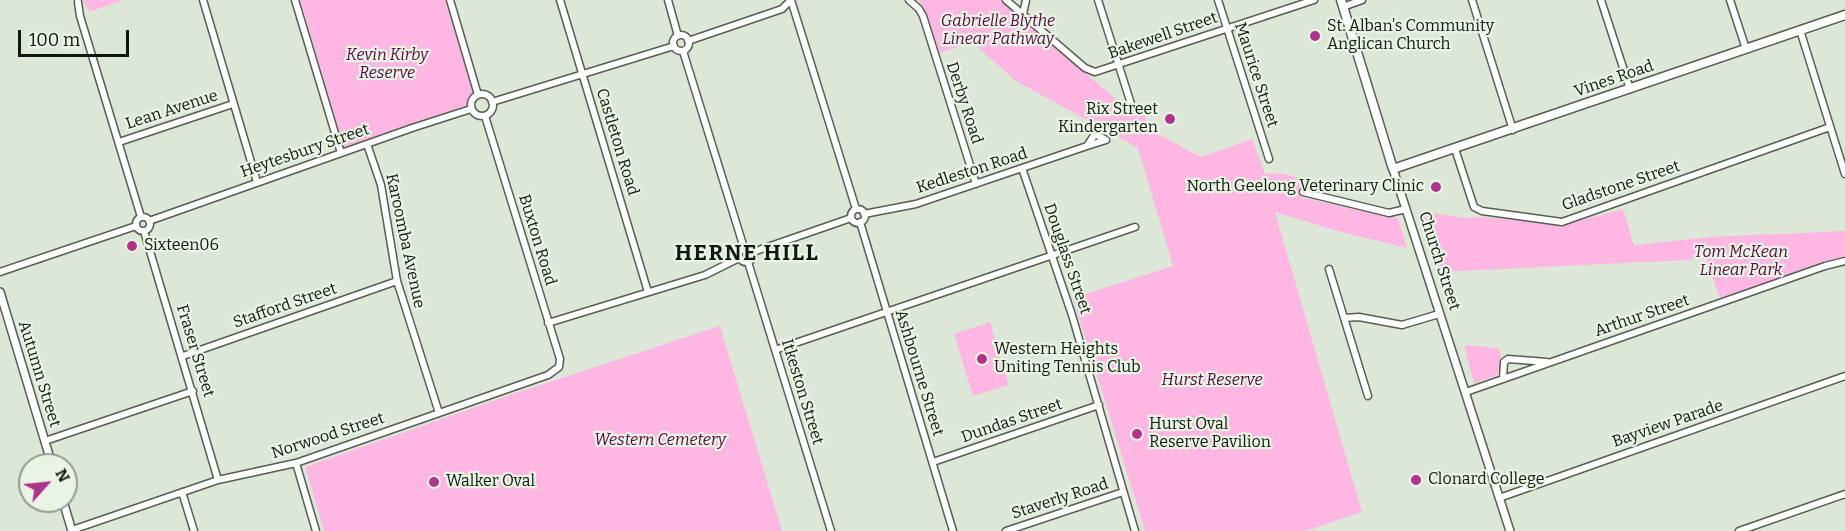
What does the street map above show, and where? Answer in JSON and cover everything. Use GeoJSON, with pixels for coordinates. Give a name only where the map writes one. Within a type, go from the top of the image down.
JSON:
{"type":"FeatureCollection","features":[{"type":"Feature","properties":{"kind":"main road","name":"Church Street"},"geometry":{"type":"LineString","coordinates":[[1342,3],[1393,169]]}},
{"type":"Feature","properties":{"kind":"main road","name":"Vines Road"},"geometry":{"type":"LineString","coordinates":[[1393,169],[1845,15]]}},
{"type":"Feature","properties":{"kind":"street"},"geometry":{"type":"LineString","coordinates":[[202,0],[257,182]]}},
{"type":"Feature","properties":{"kind":"street"},"geometry":{"type":"LineString","coordinates":[[295,0],[341,153]]}},
{"type":"Feature","properties":{"kind":"street"},"geometry":{"type":"LineString","coordinates":[[450,0],[478,95]]}},
{"type":"Feature","properties":{"kind":"street","name":"Castleton Road"},"geometry":{"type":"LineString","coordinates":[[560,0],[648,292]]}},
{"type":"Feature","properties":{"kind":"street"},"geometry":{"type":"LineString","coordinates":[[668,0],[678,36]]}},
{"type":"Feature","properties":{"kind":"street"},"geometry":{"type":"LineString","coordinates":[[688,41],[782,9],[791,0],[856,209]]}},
{"type":"Feature","properties":{"kind":"street","name":"Derby Road"},"geometry":{"type":"LineString","coordinates":[[909,0],[923,15],[976,184]]}},
{"type":"Feature","properties":{"kind":"street","name":"Bakewell Street"},"geometry":{"type":"LineString","coordinates":[[1006,0],[1087,70],[1101,71],[1119,63],[1314,0]]}},
{"type":"Feature","properties":{"kind":"street"},"geometry":{"type":"LineString","coordinates":[[1023,14],[1026,0]]}},
{"type":"Feature","properties":{"kind":"street"},"geometry":{"type":"LineString","coordinates":[[1098,0],[1132,107]]}},
{"type":"Feature","properties":{"kind":"street","name":"Maurice Street"},"geometry":{"type":"LineString","coordinates":[[1218,0],[1269,159]]}},
{"type":"Feature","properties":{"kind":"street"},"geometry":{"type":"LineString","coordinates":[[1342,3],[1362,0]]}},
{"type":"Feature","properties":{"kind":"street"},"geometry":{"type":"LineString","coordinates":[[1472,0],[1513,130]]}},
{"type":"Feature","properties":{"kind":"street"},"geometry":{"type":"LineString","coordinates":[[1601,0],[1630,89]]}},
{"type":"Feature","properties":{"kind":"street"},"geometry":{"type":"LineString","coordinates":[[1730,0],[1746,49]]}},
{"type":"Feature","properties":{"kind":"street"},"geometry":{"type":"LineString","coordinates":[[78,2],[79,12],[141,217]]}},
{"type":"Feature","properties":{"kind":"street"},"geometry":{"type":"LineString","coordinates":[[1800,30],[1845,174]]}},
{"type":"Feature","properties":{"kind":"street"},"geometry":{"type":"LineString","coordinates":[[678,36],[686,37],[688,41],[688,46],[683,51]]}},
{"type":"Feature","properties":{"kind":"street"},"geometry":{"type":"LineString","coordinates":[[678,36],[674,39],[674,46],[679,51],[683,51]]}},
{"type":"Feature","properties":{"kind":"street"},"geometry":{"type":"LineString","coordinates":[[492,102],[674,46]]}},
{"type":"Feature","properties":{"kind":"street"},"geometry":{"type":"LineString","coordinates":[[683,51],[744,248]]}},
{"type":"Feature","properties":{"kind":"street"},"geometry":{"type":"LineString","coordinates":[[484,94],[492,102],[492,108],[485,116],[479,116],[471,109],[473,98],[478,95],[484,94]]}},
{"type":"Feature","properties":{"kind":"street","name":"Lean Avenue"},"geometry":{"type":"LineString","coordinates":[[119,142],[234,104]]}},
{"type":"Feature","properties":{"kind":"street","name":"Heytesbury Street"},"geometry":{"type":"LineString","coordinates":[[149,221],[471,109]]}},
{"type":"Feature","properties":{"kind":"street","name":"Buxton Road"},"geometry":{"type":"LineString","coordinates":[[485,116],[560,359],[560,367],[556,370]]}},
{"type":"Feature","properties":{"kind":"street","name":"Gladstone Street"},"geometry":{"type":"LineString","coordinates":[[1455,149],[1474,207],[1482,211],[1562,222],[1830,127]]}},
{"type":"Feature","properties":{"kind":"street","name":"Karoomba Avenue"},"geometry":{"type":"LineString","coordinates":[[367,144],[381,184],[397,281],[439,413]]}},
{"type":"Feature","properties":{"kind":"street","name":"Kedleston Road"},"geometry":{"type":"LineString","coordinates":[[864,214],[916,204],[1087,146]]}},
{"type":"Feature","properties":{"kind":"street","name":"Douglass Street"},"geometry":{"type":"LineString","coordinates":[[1022,168],[1099,405],[1135,531]]}},
{"type":"Feature","properties":{"kind":"street","name":"Church Street"},"geometry":{"type":"LineString","coordinates":[[1393,169],[1510,531]]}},
{"type":"Feature","properties":{"kind":"street"},"geometry":{"type":"LineString","coordinates":[[1303,192],[1389,213],[1406,209]]}},
{"type":"Feature","properties":{"kind":"street"},"geometry":{"type":"LineString","coordinates":[[851,218],[856,223],[864,218],[862,211],[856,209]]}},
{"type":"Feature","properties":{"kind":"street"},"geometry":{"type":"LineString","coordinates":[[851,218],[856,209]]}},
{"type":"Feature","properties":{"kind":"street"},"geometry":{"type":"LineString","coordinates":[[136,226],[138,230],[144,231],[150,226],[145,217],[141,217]]}},
{"type":"Feature","properties":{"kind":"street"},"geometry":{"type":"LineString","coordinates":[[136,226],[136,222],[141,217]]}},
{"type":"Feature","properties":{"kind":"street"},"geometry":{"type":"LineString","coordinates":[[753,252],[851,218]]}},
{"type":"Feature","properties":{"kind":"street","name":"Ashbourne Street"},"geometry":{"type":"LineString","coordinates":[[860,222],[953,531]]}},
{"type":"Feature","properties":{"kind":"street"},"geometry":{"type":"LineString","coordinates":[[0,272],[136,226]]}},
{"type":"Feature","properties":{"kind":"street"},"geometry":{"type":"LineString","coordinates":[[775,350],[1135,227]]}},
{"type":"Feature","properties":{"kind":"street","name":"Fraser Street"},"geometry":{"type":"LineString","coordinates":[[144,231],[218,480]]}},
{"type":"Feature","properties":{"kind":"street"},"geometry":{"type":"LineString","coordinates":[[744,248],[753,252]]}},
{"type":"Feature","properties":{"kind":"street"},"geometry":{"type":"LineString","coordinates":[[739,258],[739,253],[744,248]]}},
{"type":"Feature","properties":{"kind":"street"},"geometry":{"type":"LineString","coordinates":[[739,258],[748,262],[753,257],[753,252]]}},
{"type":"Feature","properties":{"kind":"street"},"geometry":{"type":"LineString","coordinates":[[548,323],[705,275],[739,258]]}},
{"type":"Feature","properties":{"kind":"street","name":"Arthur Street"},"geometry":{"type":"LineString","coordinates":[[1466,392],[1825,266],[1845,261]]}},
{"type":"Feature","properties":{"kind":"street","name":"Itkeston Street"},"geometry":{"type":"LineString","coordinates":[[748,262],[831,531]]}},
{"type":"Feature","properties":{"kind":"street"},"geometry":{"type":"LineString","coordinates":[[1329,269],[1368,396]]}},
{"type":"Feature","properties":{"kind":"street","name":"Stafford Street"},"geometry":{"type":"LineString","coordinates":[[183,356],[397,281]]}},
{"type":"Feature","properties":{"kind":"street","name":"Autumn Street"},"geometry":{"type":"LineString","coordinates":[[0,292],[48,453]]}},
{"type":"Feature","properties":{"kind":"street"},"geometry":{"type":"LineString","coordinates":[[1344,318],[1359,317],[1402,325],[1439,314]]}},
{"type":"Feature","properties":{"kind":"street","name":"Arthur Street"},"geometry":{"type":"LineString","coordinates":[[1503,379],[1504,362],[1508,358],[1550,362]]}},
{"type":"Feature","properties":{"kind":"street","name":"Norwood Street"},"geometry":{"type":"LineString","coordinates":[[72,530],[218,480],[296,463],[556,370]]}},
{"type":"Feature","properties":{"kind":"street","name":"Bayview Parade"},"geometry":{"type":"LineString","coordinates":[[1499,498],[1845,376]]}},
{"type":"Feature","properties":{"kind":"street"},"geometry":{"type":"LineString","coordinates":[[45,441],[193,391]]}},
{"type":"Feature","properties":{"kind":"street","name":"Dundas Street"},"geometry":{"type":"LineString","coordinates":[[933,462],[1099,405]]}},
{"type":"Feature","properties":{"kind":"street"},"geometry":{"type":"LineString","coordinates":[[296,463],[316,531]]}},
{"type":"Feature","properties":{"kind":"street"},"geometry":{"type":"LineString","coordinates":[[182,492],[194,531]]}},
{"type":"Feature","properties":{"kind":"street","name":"Staverly Road"},"geometry":{"type":"LineString","coordinates":[[1007,531],[1123,492]]}},
{"type":"Feature","properties":{"kind":"street"},"geometry":{"type":"LineString","coordinates":[[1739,531],[1845,494]]}},
{"type":"Feature","properties":{"kind":"street"},"geometry":{"type":"LineString","coordinates":[[67,513],[72,530]]}},
{"type":"Feature","properties":{"kind":"green space"},"geometry":{"type":"Polygon","coordinates":[[[83,0],[123,0],[89,12],[83,0]]]}},
{"type":"Feature","properties":{"kind":"green space","name":"Kevin Kirby Reserve"},"geometry":{"type":"Polygon","coordinates":[[[300,0],[445,0],[473,93],[465,106],[344,147],[300,0]]]}},
{"type":"Feature","properties":{"kind":"green space","name":"Hurst Reserve"},"geometry":{"type":"Polygon","coordinates":[[[919,0],[1001,0],[1126,108],[1142,108],[1150,130],[1201,157],[1252,139],[1265,174],[1290,175],[1313,188],[1305,186],[1301,188],[1299,193],[1303,198],[1398,218],[1407,248],[1341,232],[1275,212],[1362,512],[1306,531],[1145,531],[1073,298],[1173,266],[1138,148],[1016,81],[972,42],[940,53],[925,9],[919,0]]]}},
{"type":"Feature","properties":{"kind":"green space","name":"Tom McKean Linear Park"},"geometry":{"type":"Polygon","coordinates":[[[1623,209],[1634,245],[1711,237],[1845,231],[1845,256],[1720,298],[1706,259],[1439,272],[1419,211],[1466,218],[1482,217],[1567,224],[1623,209]]]}},
{"type":"Feature","properties":{"kind":"green space","name":"Western Heights Uniting Tennis Club"},"geometry":{"type":"Polygon","coordinates":[[[990,322],[1009,385],[973,396],[954,334],[990,322]]]}},
{"type":"Feature","properties":{"kind":"green space","name":"Western Cemetery"},"geometry":{"type":"Polygon","coordinates":[[[720,326],[782,531],[324,531],[305,467],[507,396],[720,326]]]}},
{"type":"Feature","properties":{"kind":"green space"},"geometry":{"type":"Polygon","coordinates":[[[1464,345],[1498,348],[1501,362],[1496,376],[1474,383],[1464,345]]]}},
{"type":"Feature","properties":{"kind":"place","name":"St. Alban's Community Anglican Church"},"geometry":{"type":"Point","coordinates":[1315,36]}},
{"type":"Feature","properties":{"kind":"place","name":"Rix Street Kindergarten"},"geometry":{"type":"Point","coordinates":[1170,119]}},
{"type":"Feature","properties":{"kind":"place","name":"North Geelong Veterinary Clinic"},"geometry":{"type":"Point","coordinates":[1436,187]}},
{"type":"Feature","properties":{"kind":"place","name":"Sixteen06"},"geometry":{"type":"Point","coordinates":[132,246]}},
{"type":"Feature","properties":{"kind":"place","name":"Western Heights Uniting Tennis Club"},"geometry":{"type":"Point","coordinates":[982,359]}},
{"type":"Feature","properties":{"kind":"place","name":"Hurst Oval Reserve Pavilion"},"geometry":{"type":"Point","coordinates":[1137,434]}},
{"type":"Feature","properties":{"kind":"place","name":"Clonard College"},"geometry":{"type":"Point","coordinates":[1416,480]}},
{"type":"Feature","properties":{"kind":"place","name":"Walker Oval"},"geometry":{"type":"Point","coordinates":[434,482]}},
{"type":"Feature","properties":{"kind":"district","name":"HERNE HILL"},"geometry":{"type":"Point","coordinates":[747,254]}},
{"type":"Feature","properties":{"kind":"park label","name":"Gabrielle Blythe Linear Pathway"},"geometry":{"type":"Point","coordinates":[998,31]}}]}
